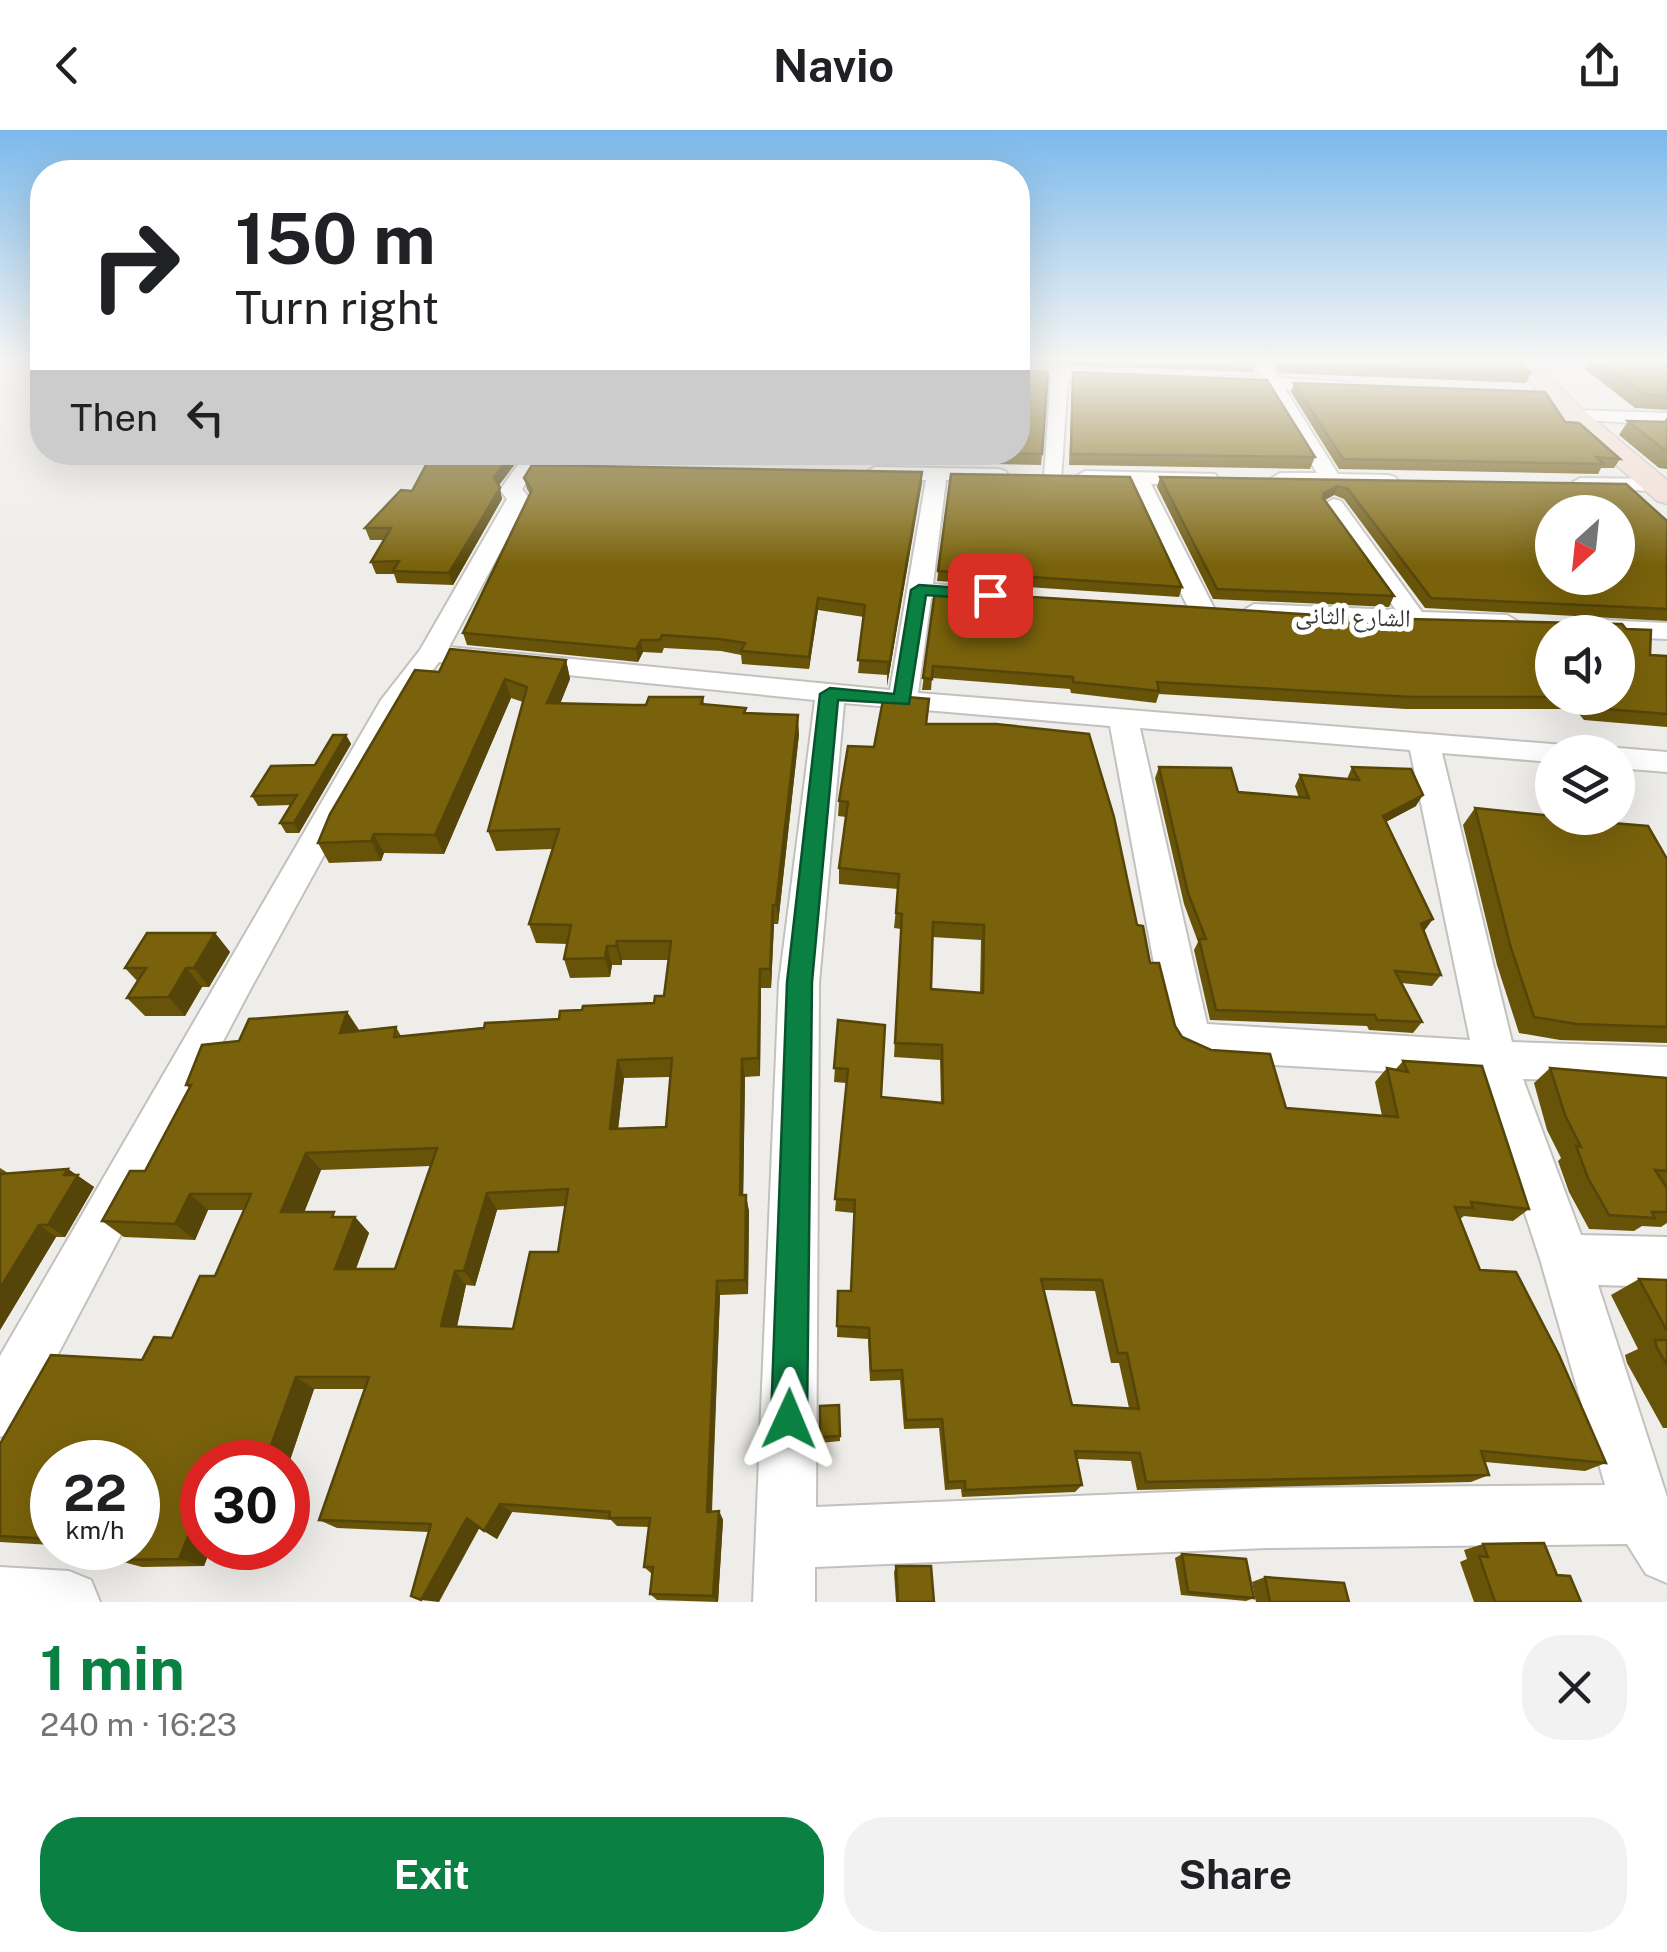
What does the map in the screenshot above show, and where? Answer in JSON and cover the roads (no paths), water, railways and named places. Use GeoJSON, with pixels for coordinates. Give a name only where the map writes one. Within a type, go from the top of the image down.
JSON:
{"type":"FeatureCollection","features":[{"type":"Feature","properties":{"kind":"street"},"geometry":{"type":"LineString","coordinates":[[1034,476],[1046,429]]}},
{"type":"Feature","properties":{"kind":"street"},"geometry":{"type":"LineString","coordinates":[[1300,429],[1330,480]]}},
{"type":"Feature","properties":{"kind":"street"},"geometry":{"type":"LineString","coordinates":[[1591,429],[1630,461],[1664,481]]}},
{"type":"Feature","properties":{"kind":"street"},"geometry":{"type":"LineString","coordinates":[[0,1409],[309,850],[395,700],[432,653],[518,498],[511,490],[535,465]]}},
{"type":"Feature","properties":{"kind":"street"},"geometry":{"type":"LineString","coordinates":[[854,472],[885,465]]}},
{"type":"Feature","properties":{"kind":"street"},"geometry":{"type":"LineString","coordinates":[[902,465],[937,474],[1407,481]]}},
{"type":"Feature","properties":{"kind":"street"},"geometry":{"type":"LineString","coordinates":[[902,700],[937,474]]}},
{"type":"Feature","properties":{"kind":"street"},"geometry":{"type":"LineString","coordinates":[[1138,478],[1202,610]]}},
{"type":"Feature","properties":{"kind":"street"},"geometry":{"type":"LineString","coordinates":[[1561,484],[1664,481]]}},
{"type":"Feature","properties":{"kind":"street"},"geometry":{"type":"LineString","coordinates":[[1333,506],[1414,618]]}},
{"type":"Feature","properties":{"kind":"street"},"geometry":{"type":"LineString","coordinates":[[919,590],[1013,597]]}},
{"type":"Feature","properties":{"kind":"street","name":"الشارع الثانى"},"geometry":{"type":"LineString","coordinates":[[1164,608],[1667,631]]}},
{"type":"Feature","properties":{"kind":"street"},"geometry":{"type":"LineString","coordinates":[[432,653],[830,694],[1535,751]]}},
{"type":"Feature","properties":{"kind":"street"},"geometry":{"type":"LineString","coordinates":[[784,1602],[800,982],[830,694]]}},
{"type":"Feature","properties":{"kind":"street"},"geometry":{"type":"LineString","coordinates":[[1123,717],[1186,1028],[1192,1036],[1206,1042],[1495,1060],[1667,1065]]}},
{"type":"Feature","properties":{"kind":"street"},"geometry":{"type":"LineString","coordinates":[[786,1538],[1267,1518],[1655,1534],[1495,1060],[1446,858],[1424,742]]}},
{"type":"Feature","properties":{"kind":"street"},"geometry":{"type":"LineString","coordinates":[[1635,759],[1667,762]]}},
{"type":"Feature","properties":{"kind":"street"},"geometry":{"type":"LineString","coordinates":[[1565,1259],[1667,1262]]}},
{"type":"Feature","properties":{"kind":"street"},"geometry":{"type":"LineString","coordinates":[[0,1598],[69,1602]]}}]}
